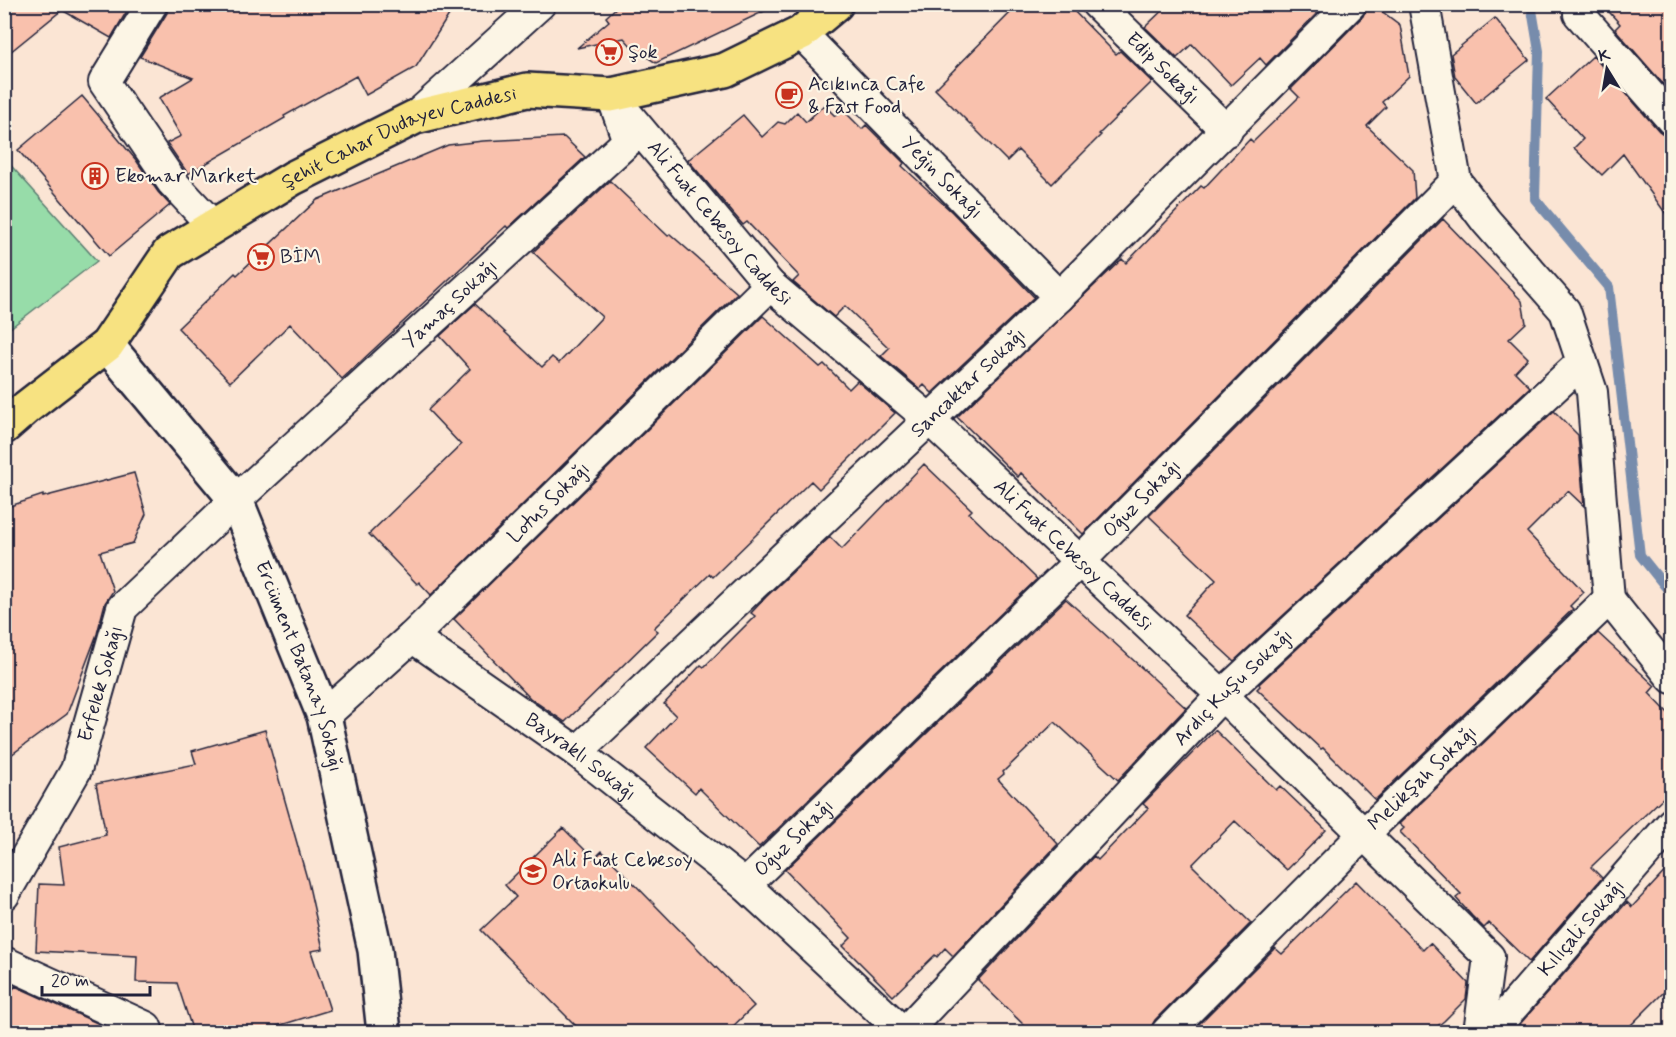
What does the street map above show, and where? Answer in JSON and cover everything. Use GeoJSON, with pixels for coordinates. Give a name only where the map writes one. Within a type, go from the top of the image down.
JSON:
{"type":"FeatureCollection","features":[{"type":"Feature","properties":{"kind":"main road","name":"Şehit Cahar Dudayev Caddesi"},"geometry":{"type":"LineString","coordinates":[[4,427],[107,345],[169,253],[293,178],[416,117],[527,90],[611,95],[724,70],[801,33],[836,4]]}},
{"type":"Feature","properties":{"kind":"street"},"geometry":{"type":"LineString","coordinates":[[152,4],[105,82],[172,182],[213,226]]}},
{"type":"Feature","properties":{"kind":"street"},"geometry":{"type":"LineString","coordinates":[[416,117],[540,4]]}},
{"type":"Feature","properties":{"kind":"street","name":"Edip Sokağı"},"geometry":{"type":"LineString","coordinates":[[1097,4],[1227,131]]}},
{"type":"Feature","properties":{"kind":"street","name":"Sancaktar Sokağı"},"geometry":{"type":"LineString","coordinates":[[576,752],[1059,297],[1227,131],[1351,4]]}},
{"type":"Feature","properties":{"kind":"street"},"geometry":{"type":"LineString","coordinates":[[1424,4],[1455,181],[1486,221],[1565,311],[1592,392],[1609,598],[1671,678]]}},
{"type":"Feature","properties":{"kind":"street"},"geometry":{"type":"LineString","coordinates":[[1579,14],[1671,120]]}},
{"type":"Feature","properties":{"kind":"street","name":"Yeğin Sokağı"},"geometry":{"type":"LineString","coordinates":[[801,33],[1059,297]]}},
{"type":"Feature","properties":{"kind":"street","name":"Ali Fuat Cebesoy Caddesi"},"geometry":{"type":"LineString","coordinates":[[611,95],[770,285],[929,419],[1222,695],[1489,957],[1479,1032]]}},
{"type":"Feature","properties":{"kind":"street","name":"Yamaç Sokağı"},"geometry":{"type":"LineString","coordinates":[[236,500],[628,141],[611,95]]}},
{"type":"Feature","properties":{"kind":"street","name":"Oğuz Sokağı"},"geometry":{"type":"LineString","coordinates":[[745,885],[1080,561],[1455,181]]}},
{"type":"Feature","properties":{"kind":"street","name":"Lotus Sokağı"},"geometry":{"type":"LineString","coordinates":[[324,716],[411,637],[770,285]]}},
{"type":"Feature","properties":{"kind":"street","name":"Ercüment Batanay Sokağı"},"geometry":{"type":"LineString","coordinates":[[107,345],[236,500],[324,716],[375,950],[384,1032]]}},
{"type":"Feature","properties":{"kind":"street","name":"Ardıç Kuşu Sokağı"},"geometry":{"type":"LineString","coordinates":[[904,1032],[1222,695],[1582,362]]}},
{"type":"Feature","properties":{"kind":"street","name":"Erfelek Sokağı"},"geometry":{"type":"LineString","coordinates":[[4,896],[76,770],[122,608],[236,500]]}},
{"type":"Feature","properties":{"kind":"street","name":"Melikşah Sokağı"},"geometry":{"type":"LineString","coordinates":[[1167,1032],[1364,834],[1609,598]]}},
{"type":"Feature","properties":{"kind":"street","name":"Bayraklı Sokağı"},"geometry":{"type":"LineString","coordinates":[[411,637],[576,752],[745,885],[904,1032]]}},
{"type":"Feature","properties":{"kind":"street","name":"Kılıçali Sokağı"},"geometry":{"type":"LineString","coordinates":[[1491,1032],[1671,823]]}},
{"type":"Feature","properties":{"kind":"street"},"geometry":{"type":"LineString","coordinates":[[4,963],[146,1027],[148,1032]]}},
{"type":"Feature","properties":{"kind":"green space"},"geometry":{"type":"Polygon","coordinates":[[[5,159],[97,261],[4,332],[5,159]]]}},
{"type":"Feature","properties":{"kind":"building"},"geometry":{"type":"Polygon","coordinates":[[[4,4],[131,4],[111,38],[62,10],[4,57],[4,4]]]}},
{"type":"Feature","properties":{"kind":"building"},"geometry":{"type":"Polygon","coordinates":[[[169,4],[456,4],[416,67],[366,95],[356,76],[188,174],[167,143],[181,136],[159,98],[193,78],[140,57],[167,13],[169,4]]]}},
{"type":"Feature","properties":{"kind":"building"},"geometry":{"type":"Polygon","coordinates":[[[620,4],[779,4],[656,63],[633,48],[624,38],[577,48],[609,21],[606,17],[620,4]]]}},
{"type":"Feature","properties":{"kind":"building"},"geometry":{"type":"Polygon","coordinates":[[[1019,4],[1067,4],[1116,54],[1120,51],[1152,82],[1052,184],[1018,150],[1007,161],[935,89],[1019,4]]]}},
{"type":"Feature","properties":{"kind":"building"},"geometry":{"type":"Polygon","coordinates":[[[1169,4],[1326,4],[1266,65],[1260,58],[1231,85],[1192,44],[1177,58],[1145,27],[1169,4]]]}},
{"type":"Feature","properties":{"kind":"building"},"geometry":{"type":"Polygon","coordinates":[[[1368,4],[1372,4],[1400,25],[1409,76],[1382,102],[1386,107],[1367,126],[1413,170],[1415,198],[1083,534],[1021,473],[1018,477],[957,417],[1122,259],[1126,263],[1201,186],[1204,188],[1250,139],[1253,142],[1299,97],[1291,89],[1363,16],[1368,4]]]}},
{"type":"Feature","properties":{"kind":"building"},"geometry":{"type":"Polygon","coordinates":[[[1602,4],[1671,4],[1671,93],[1615,29],[1620,24],[1602,4]]]}},
{"type":"Feature","properties":{"kind":"building"},"geometry":{"type":"Polygon","coordinates":[[[1495,18],[1529,60],[1476,103],[1455,77],[1451,54],[1495,18]]]}},
{"type":"Feature","properties":{"kind":"building"},"geometry":{"type":"Polygon","coordinates":[[[1593,56],[1659,131],[1671,137],[1671,221],[1623,154],[1602,175],[1574,148],[1583,139],[1546,99],[1593,56]]]}},
{"type":"Feature","properties":{"kind":"building","name":"Ekomar Market"},"geometry":{"type":"Polygon","coordinates":[[[82,96],[136,160],[170,205],[109,256],[18,150],[82,96]]]}},
{"type":"Feature","properties":{"kind":"building"},"geometry":{"type":"Polygon","coordinates":[[[824,105],[835,116],[842,109],[862,129],[866,125],[904,163],[902,166],[952,212],[1034,297],[932,393],[924,385],[920,389],[881,356],[889,348],[845,306],[834,317],[793,282],[799,276],[747,222],[743,225],[688,160],[743,115],[762,137],[778,122],[785,124],[797,112],[806,122],[824,105]]]}},
{"type":"Feature","properties":{"kind":"building"},"geometry":{"type":"Polygon","coordinates":[[[564,137],[585,157],[508,228],[506,226],[342,379],[290,324],[230,382],[178,328],[235,273],[237,275],[317,200],[448,145],[564,137]]]}},
{"type":"Feature","properties":{"kind":"building"},"geometry":{"type":"Polygon","coordinates":[[[610,181],[668,236],[670,234],[737,293],[431,595],[419,582],[417,584],[369,534],[461,445],[428,410],[470,369],[440,336],[475,304],[542,367],[552,357],[559,363],[602,317],[533,252],[610,181]]]}},
{"type":"Feature","properties":{"kind":"building"},"geometry":{"type":"Polygon","coordinates":[[[1443,219],[1522,301],[1526,323],[1509,339],[1528,358],[1515,372],[1530,387],[1234,661],[1184,615],[1216,580],[1149,516],[1443,219]]]}},
{"type":"Feature","properties":{"kind":"building"},"geometry":{"type":"Polygon","coordinates":[[[763,316],[820,367],[824,364],[849,389],[857,381],[895,413],[819,489],[811,481],[713,577],[710,574],[654,628],[658,631],[565,722],[530,698],[454,619],[763,316]]]}},
{"type":"Feature","properties":{"kind":"building"},"geometry":{"type":"Polygon","coordinates":[[[1554,411],[1578,435],[1584,506],[1568,491],[1527,532],[1584,592],[1570,606],[1573,609],[1375,800],[1323,748],[1321,749],[1257,689],[1259,684],[1554,411]]]}},
{"type":"Feature","properties":{"kind":"building"},"geometry":{"type":"Polygon","coordinates":[[[924,464],[972,510],[969,513],[1037,579],[759,847],[699,788],[695,793],[646,748],[676,716],[664,704],[701,665],[704,667],[755,616],[751,613],[766,597],[830,537],[842,549],[924,464]]]}},
{"type":"Feature","properties":{"kind":"building"},"geometry":{"type":"Polygon","coordinates":[[[134,473],[146,514],[133,543],[100,552],[113,591],[105,603],[97,634],[67,714],[4,760],[4,508],[43,495],[43,497],[134,473]]]}},
{"type":"Feature","properties":{"kind":"building"},"geometry":{"type":"Polygon","coordinates":[[[1066,599],[1186,708],[1118,780],[1055,722],[1003,772],[1004,774],[998,779],[1058,844],[953,956],[945,948],[893,996],[843,946],[851,938],[785,870],[1066,599]]]}},
{"type":"Feature","properties":{"kind":"building"},"geometry":{"type":"Polygon","coordinates":[[[1598,633],[1655,686],[1649,693],[1671,716],[1671,790],[1591,867],[1602,878],[1529,962],[1489,923],[1484,928],[1472,916],[1456,898],[1461,894],[1400,832],[1404,828],[1399,824],[1598,633]]]}},
{"type":"Feature","properties":{"kind":"building"},"geometry":{"type":"Polygon","coordinates":[[[265,730],[308,882],[323,949],[311,951],[330,1010],[258,1032],[193,1032],[177,983],[136,982],[137,956],[36,951],[39,884],[64,885],[59,847],[106,835],[96,784],[196,764],[192,751],[265,730]]]}},
{"type":"Feature","properties":{"kind":"building"},"geometry":{"type":"Polygon","coordinates":[[[1215,730],[1276,790],[1280,786],[1326,830],[1287,870],[1235,821],[1192,865],[1251,923],[1155,1020],[1150,1032],[1031,1032],[978,980],[1094,856],[1098,860],[1148,808],[1143,804],[1215,730]]]}},
{"type":"Feature","properties":{"kind":"building","name":"Ali Fuat Cebesoy Ortaokulu"},"geometry":{"type":"Polygon","coordinates":[[[563,828],[594,859],[602,851],[754,1006],[727,1032],[582,1032],[481,930],[516,897],[505,885],[563,828]]]}},
{"type":"Feature","properties":{"kind":"building"},"geometry":{"type":"Polygon","coordinates":[[[1671,865],[1671,985],[1624,1032],[1513,1032],[1627,902],[1632,907],[1671,865]]]}},
{"type":"Feature","properties":{"kind":"building"},"geometry":{"type":"Polygon","coordinates":[[[1356,881],[1423,950],[1430,943],[1468,983],[1466,999],[1444,1021],[1430,1032],[1191,1032],[1275,948],[1282,954],[1356,881]]]}},
{"type":"Feature","properties":{"kind":"building"},"geometry":{"type":"Polygon","coordinates":[[[15,986],[117,1032],[4,1032],[4,1004],[15,986]]]}},
{"type":"Feature","properties":{"kind":"waterway"},"geometry":{"type":"LineString","coordinates":[[1531,4],[1539,51],[1535,199],[1609,287],[1640,555],[1672,595]]}},
{"type":"Feature","properties":{"kind":"place","name":"Şok"},"geometry":{"type":"Point","coordinates":[609,52]}},
{"type":"Feature","properties":{"kind":"place","name":"Acıkınca Cafe & Fast Food"},"geometry":{"type":"Point","coordinates":[789,95]}},
{"type":"Feature","properties":{"kind":"place","name":"Ekomar Market"},"geometry":{"type":"Point","coordinates":[95,176]}},
{"type":"Feature","properties":{"kind":"place","name":"BİM"},"geometry":{"type":"Point","coordinates":[261,257]}},
{"type":"Feature","properties":{"kind":"place","name":"Ali Fuat Cebesoy Ortaokulu"},"geometry":{"type":"Point","coordinates":[533,871]}}]}
